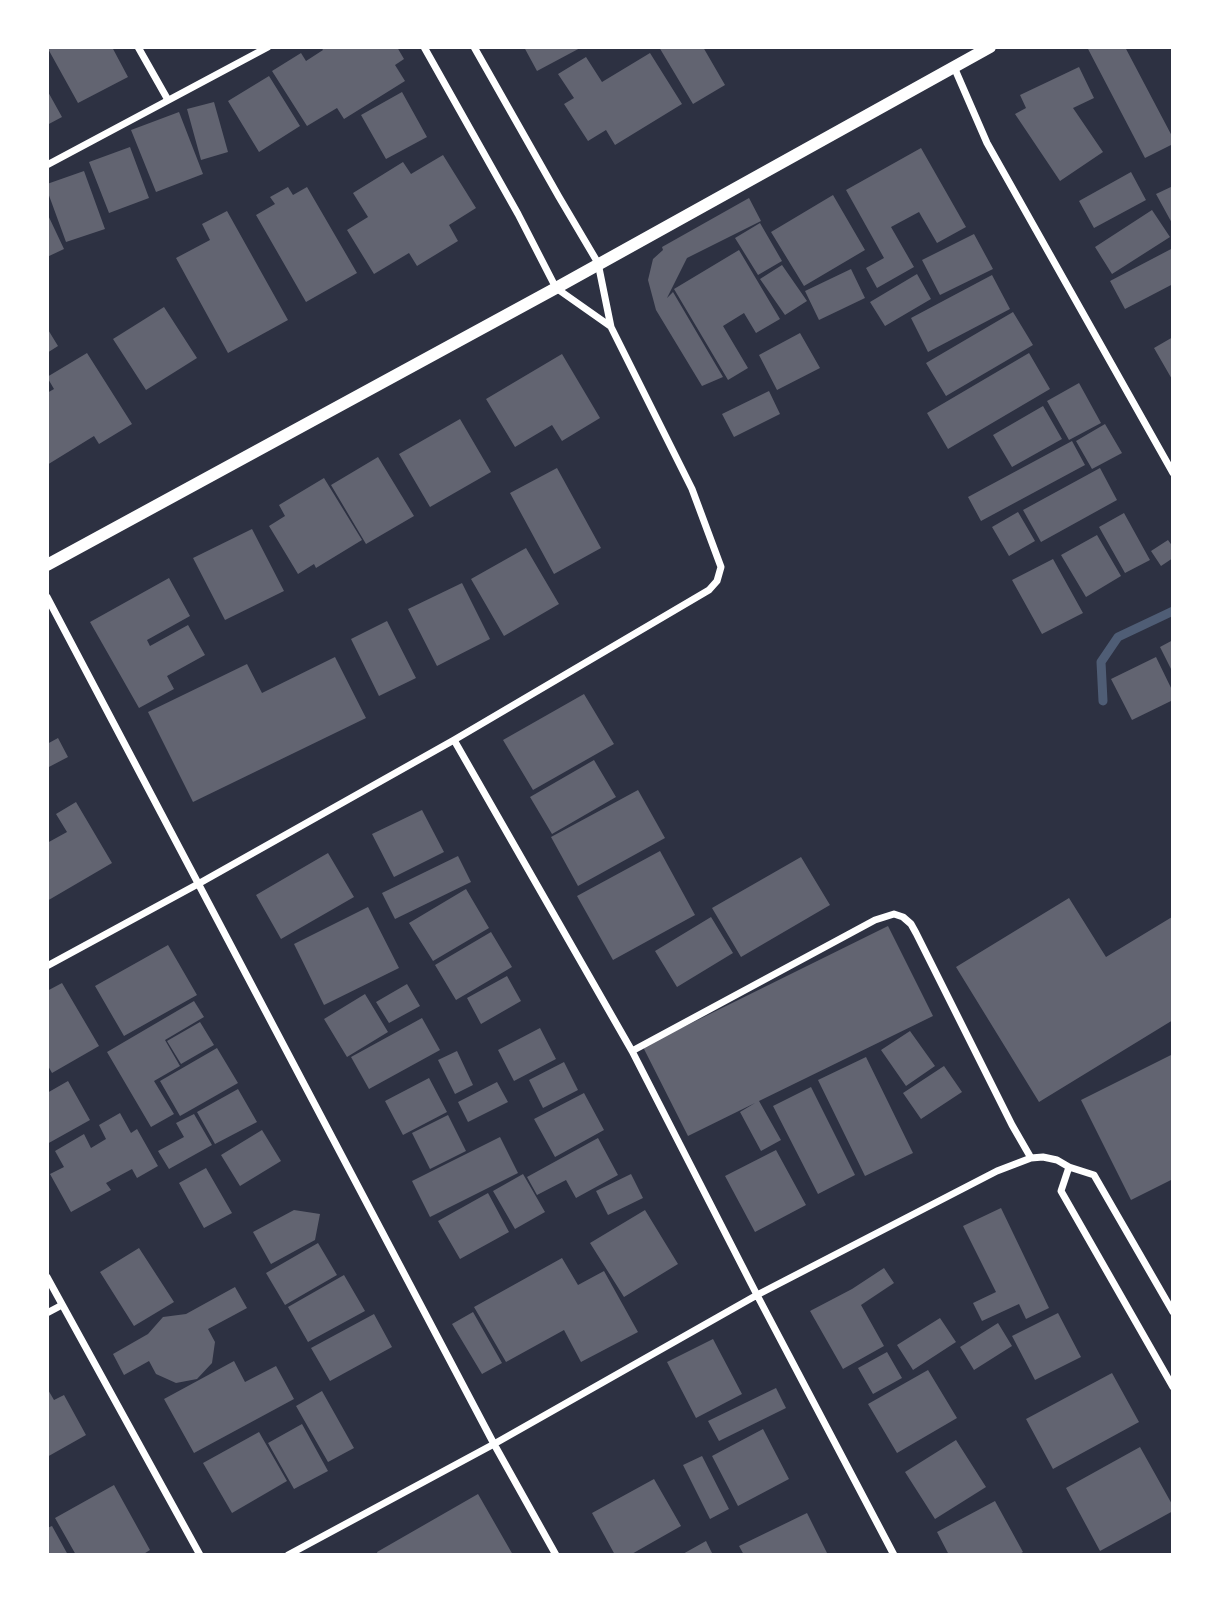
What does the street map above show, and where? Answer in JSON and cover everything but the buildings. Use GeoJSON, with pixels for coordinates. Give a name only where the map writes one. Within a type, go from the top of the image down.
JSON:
{"type":"FeatureCollection","features":[{"type":"Feature","properties":{"kind":"street"},"geometry":{"type":"LineString","coordinates":[[138,47],[168,100]]}},
{"type":"Feature","properties":{"kind":"street"},"geometry":{"type":"LineString","coordinates":[[47,165],[268,47]]}},
{"type":"Feature","properties":{"kind":"street"},"geometry":{"type":"LineString","coordinates":[[424,47],[518,214],[556,288],[611,327]]}},
{"type":"Feature","properties":{"kind":"street"},"geometry":{"type":"LineString","coordinates":[[47,966],[454,740],[709,590],[717,580],[721,567],[692,489],[611,327],[598,263],[474,47]]}},
{"type":"Feature","properties":{"kind":"street"},"geometry":{"type":"LineString","coordinates":[[47,565],[556,288],[990,47]]}},
{"type":"Feature","properties":{"kind":"street"},"geometry":{"type":"LineString","coordinates":[[954,67],[986,143],[1173,474]]}},
{"type":"Feature","properties":{"kind":"street"},"geometry":{"type":"LineString","coordinates":[[47,597],[494,1444],[556,1555]]}},
{"type":"Feature","properties":{"kind":"street"},"geometry":{"type":"LineString","coordinates":[[454,740],[632,1051],[894,1555]]}},
{"type":"Feature","properties":{"kind":"street"},"geometry":{"type":"LineString","coordinates":[[632,1051],[876,920],[894,914],[911,924],[1031,1158]]}},
{"type":"Feature","properties":{"kind":"street"},"geometry":{"type":"LineString","coordinates":[[288,1555],[494,1444],[757,1295],[998,1171],[1031,1158],[1057,1160],[1094,1175],[1173,1312]]}},
{"type":"Feature","properties":{"kind":"street"},"geometry":{"type":"LineString","coordinates":[[1069,1167],[1062,1191],[1173,1387]]}},
{"type":"Feature","properties":{"kind":"street"},"geometry":{"type":"LineString","coordinates":[[47,1277],[200,1555]]}},
{"type":"Feature","properties":{"kind":"street"},"geometry":{"type":"LineString","coordinates":[[47,1313],[62,1305]]}},
{"type":"Feature","properties":{"kind":"waterway"},"geometry":{"type":"LineString","coordinates":[[1103,701],[1101,662],[1118,637],[1173,611]]}}]}
